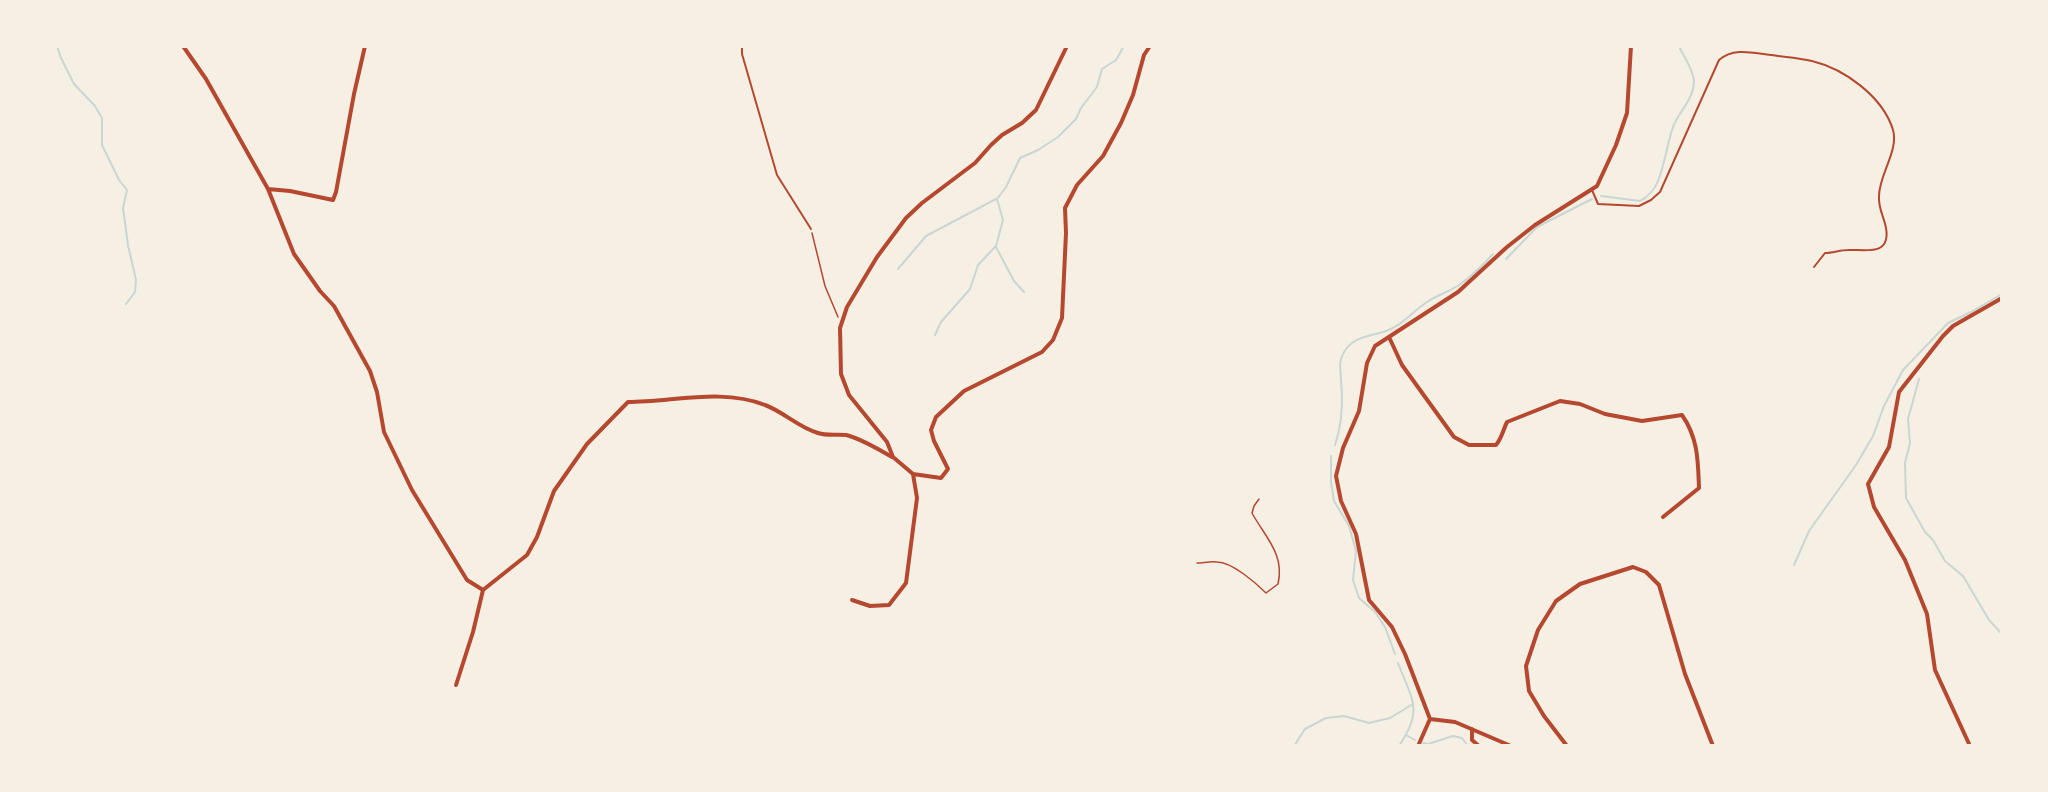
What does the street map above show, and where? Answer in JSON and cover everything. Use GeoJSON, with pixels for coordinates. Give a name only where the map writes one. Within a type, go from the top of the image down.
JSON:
{"type":"FeatureCollection","features":[{"type":"Feature","properties":{"kind":"street"},"geometry":{"type":"LineString","coordinates":[[183,46],[206,79],[268,189],[294,254],[320,291],[334,306],[370,371],[377,392],[384,432],[412,490],[467,580],[483,590]]}},
{"type":"Feature","properties":{"kind":"street"},"geometry":{"type":"LineString","coordinates":[[268,189],[333,200],[365,46]]}},
{"type":"Feature","properties":{"kind":"street"},"geometry":{"type":"LineString","coordinates":[[893,457],[887,442],[849,395],[841,374],[840,328],[847,307],[877,256],[906,218],[975,163],[1002,135],[1022,123],[1035,110],[1067,46]]}},
{"type":"Feature","properties":{"kind":"street"},"geometry":{"type":"LineString","coordinates":[[456,685],[473,633],[483,590],[527,555],[537,537],[556,489],[587,444],[628,402],[656,402],[692,397],[744,400],[765,405],[820,434],[847,435],[893,457],[913,474],[941,478],[948,469],[931,430],[936,417],[964,391],[1042,352],[1053,340],[1062,318],[1065,208],[1077,185],[1103,156],[1117,130],[1133,95],[1144,55],[1149,46]]}},
{"type":"Feature","properties":{"kind":"street"},"geometry":{"type":"LineString","coordinates":[[1418,746],[1430,719],[1392,627],[1369,600],[1356,534],[1341,501],[1336,476],[1343,448],[1359,411],[1367,363],[1375,346],[1458,292],[1535,225],[1597,186],[1616,146],[1627,113],[1631,46]]}},
{"type":"Feature","properties":{"kind":"street"},"geometry":{"type":"LineString","coordinates":[[1970,746],[1935,670],[1927,614],[1905,560],[1874,507],[1868,484],[1888,447],[1899,392],[1953,326],[2001,298]]}},
{"type":"Feature","properties":{"kind":"street"},"geometry":{"type":"LineString","coordinates":[[1389,337],[1402,365],[1454,436],[1469,445],[1496,445],[1501,439],[1502,430],[1507,422],[1560,401],[1580,404],[1605,414],[1642,421],[1682,415],[1692,429],[1698,460],[1699,488],[1663,517]]}},
{"type":"Feature","properties":{"kind":"street"},"geometry":{"type":"LineString","coordinates":[[852,600],[870,606],[889,605],[906,583],[917,498],[913,474]]}},
{"type":"Feature","properties":{"kind":"street"},"geometry":{"type":"LineString","coordinates":[[1567,746],[1544,716],[1529,690],[1526,666],[1538,630],[1556,601],[1580,584],[1633,567],[1646,572],[1659,585],[1685,674],[1713,746]]}},
{"type":"Feature","properties":{"kind":"street"},"geometry":{"type":"LineString","coordinates":[[1430,719],[1455,722],[1511,746]]}},
{"type":"Feature","properties":{"kind":"street"},"geometry":{"type":"LineString","coordinates":[[1472,729],[1472,740],[1479,746]]}},
{"type":"Feature","properties":{"kind":"lane"},"geometry":{"type":"LineString","coordinates":[[742,46],[742,54],[777,175],[787,192],[795,200],[811,229]]}},
{"type":"Feature","properties":{"kind":"lane"},"geometry":{"type":"LineString","coordinates":[[1592,190],[1598,204],[1639,207],[1659,192],[1719,60],[1727,53],[1749,52],[1812,61],[1847,77],[1874,98],[1889,120],[1894,141],[1879,190],[1879,208],[1886,227],[1884,243],[1870,252],[1851,249],[1825,253],[1814,267]]}},
{"type":"Feature","properties":{"kind":"path"},"geometry":{"type":"LineString","coordinates":[[811,229],[825,286],[841,324]]}},
{"type":"Feature","properties":{"kind":"path"},"geometry":{"type":"LineString","coordinates":[[1197,563],[1226,564],[1254,582],[1266,593],[1278,584],[1279,559],[1272,543],[1252,513],[1259,499]]}},
{"type":"Feature","properties":{"kind":"waterway"},"geometry":{"type":"LineString","coordinates":[[57,46],[74,84],[95,106],[102,118],[102,145],[119,180],[127,190],[123,208],[136,280],[135,292],[126,304]]}},
{"type":"Feature","properties":{"kind":"waterway"},"geometry":{"type":"LineString","coordinates":[[935,335],[941,322],[970,289],[978,265],[996,246],[1003,220],[997,199],[1006,187],[1020,158],[1058,137],[1076,119],[1081,108],[1097,87],[1102,69],[1116,60],[1124,46]]}},
{"type":"Feature","properties":{"kind":"waterway"},"geometry":{"type":"LineString","coordinates":[[1601,196],[1640,201],[1657,184],[1673,127],[1692,94],[1694,81],[1692,72],[1679,46]]}},
{"type":"Feature","properties":{"kind":"waterway"},"geometry":{"type":"LineString","coordinates":[[898,269],[926,236],[996,199]]}},
{"type":"Feature","properties":{"kind":"waterway"},"geometry":{"type":"LineString","coordinates":[[1506,259],[1537,227],[1592,199]]}},
{"type":"Feature","properties":{"kind":"waterway"},"geometry":{"type":"LineString","coordinates":[[996,247],[1014,281],[1024,292]]}},
{"type":"Feature","properties":{"kind":"waterway"},"geometry":{"type":"LineString","coordinates":[[1335,445],[1342,397],[1340,364],[1341,357],[1347,348],[1356,340],[1386,331],[1397,325],[1427,302],[1464,282],[1493,254]]}},
{"type":"Feature","properties":{"kind":"waterway"},"geometry":{"type":"LineString","coordinates":[[1794,565],[1809,531],[1856,465],[1873,436],[1884,406],[1903,370],[1948,323],[2002,294]]}},
{"type":"Feature","properties":{"kind":"waterway"},"geometry":{"type":"LineString","coordinates":[[1919,379],[1908,419],[1910,443],[1905,463],[1906,498],[1945,561],[1963,576],[1989,620],[2002,634]]}},
{"type":"Feature","properties":{"kind":"waterway"},"geometry":{"type":"LineString","coordinates":[[1331,456],[1334,501],[1349,526],[1356,551],[1353,580],[1359,598],[1375,612],[1385,627],[1395,654]]}},
{"type":"Feature","properties":{"kind":"waterway"},"geometry":{"type":"LineString","coordinates":[[1398,663],[1413,704],[1411,723],[1399,746]]}},
{"type":"Feature","properties":{"kind":"waterway"},"geometry":{"type":"LineString","coordinates":[[1294,746],[1305,729],[1326,718],[1344,716],[1369,723],[1390,718],[1413,704]]}},
{"type":"Feature","properties":{"kind":"waterway"},"geometry":{"type":"LineString","coordinates":[[1406,735],[1415,740]]}},
{"type":"Feature","properties":{"kind":"waterway"},"geometry":{"type":"LineString","coordinates":[[1423,743],[1428,744],[1453,736],[1462,738],[1468,746]]}}]}
